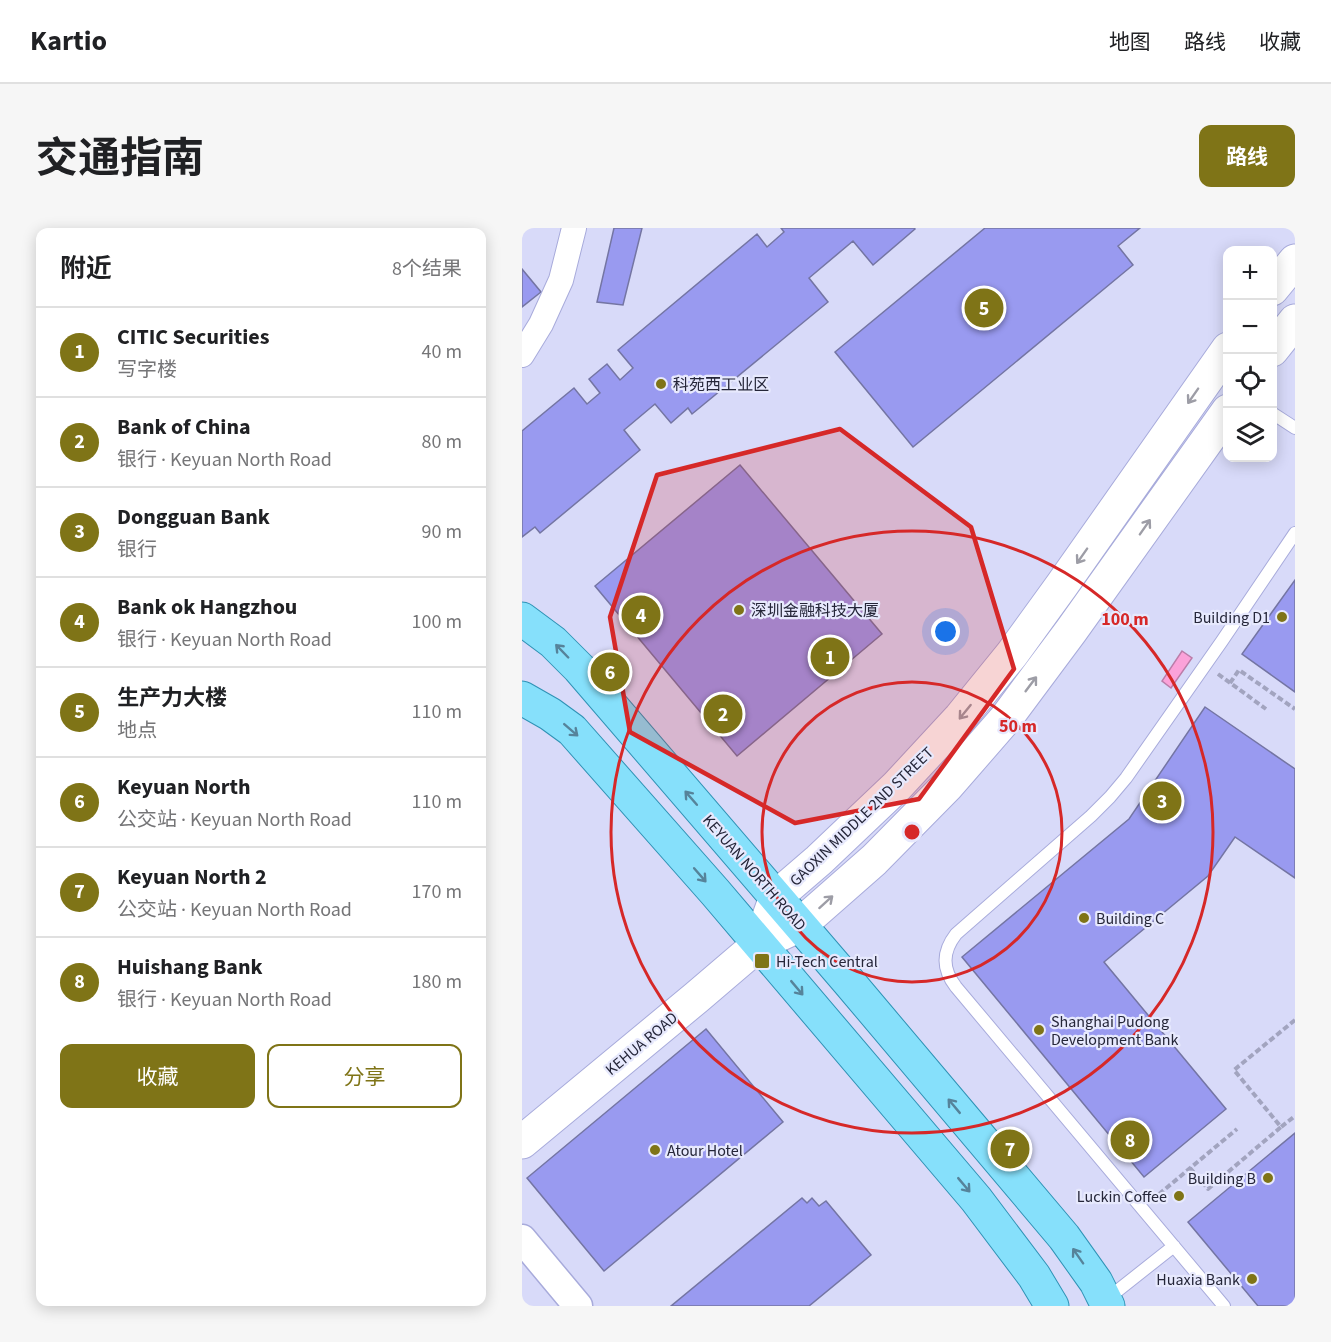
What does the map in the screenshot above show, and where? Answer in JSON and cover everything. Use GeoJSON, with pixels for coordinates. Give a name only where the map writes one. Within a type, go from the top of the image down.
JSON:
{"type":"FeatureCollection","features":[{"type":"Feature","properties":{"kind":"main road"},"geometry":{"type":"LineString","coordinates":[[1277,283],[1295,261]]}},
{"type":"Feature","properties":{"kind":"main road"},"geometry":{"type":"LineString","coordinates":[[1277,344],[1295,321]]}},
{"type":"Feature","properties":{"kind":"main road","name":"GAOXIN MIDDLE 2ND STREET"},"geometry":{"type":"LineString","coordinates":[[759,944],[776,897],[819,860],[897,786],[960,718],[1012,654],[1223,354]]}},
{"type":"Feature","properties":{"kind":"main road"},"geometry":{"type":"LineString","coordinates":[[759,944],[800,925],[874,860],[946,786],[1007,717],[1223,417]]}},
{"type":"Feature","properties":{"kind":"main road","name":"KEYUAN NORTH ROAD"},"geometry":{"type":"LineString","coordinates":[[522,619],[554,642],[579,668],[800,925],[1057,1228],[1096,1282],[1107,1303]]}},
{"type":"Feature","properties":{"kind":"main road"},"geometry":{"type":"LineString","coordinates":[[522,698],[572,730],[759,944],[976,1199],[1034,1276],[1052,1306]]}},
{"type":"Feature","properties":{"kind":"main road","name":"KEHUA ROAD"},"geometry":{"type":"LineString","coordinates":[[522,1142],[759,944]]}},
{"type":"Feature","properties":{"kind":"street"},"geometry":{"type":"LineString","coordinates":[[522,355],[542,324],[561,280],[574,228]]}},
{"type":"Feature","properties":{"kind":"street"},"geometry":{"type":"LineString","coordinates":[[522,1239],[578,1306]]}},
{"type":"Feature","properties":{"kind":"lane"},"geometry":{"type":"LineString","coordinates":[[1277,416],[1295,428]]}},
{"type":"Feature","properties":{"kind":"lane"},"geometry":{"type":"LineString","coordinates":[[1224,1306],[956,987],[949,977],[946,957],[956,934],[1069,836],[1110,797],[1205,666],[1295,533]]}},
{"type":"Feature","properties":{"kind":"lane"},"geometry":{"type":"LineString","coordinates":[[1107,1303],[1174,1246]]}},
{"type":"Feature","properties":{"kind":"path"},"geometry":{"type":"LineString","coordinates":[[1205,666],[1266,709]]}},
{"type":"Feature","properties":{"kind":"path"},"geometry":{"type":"LineString","coordinates":[[1230,683],[1239,670],[1295,709]]}},
{"type":"Feature","properties":{"kind":"path"},"geometry":{"type":"LineString","coordinates":[[1281,1127],[1234,1070],[1295,1020]]}},
{"type":"Feature","properties":{"kind":"path"},"geometry":{"type":"LineString","coordinates":[[1190,1168],[1208,1189],[1295,1116]]}},
{"type":"Feature","properties":{"kind":"path"},"geometry":{"type":"LineString","coordinates":[[1142,1208],[1237,1129]]}},
{"type":"Feature","properties":{"kind":"highlighted area"},"geometry":{"type":"Polygon","coordinates":[[[840,429],[971,527],[1014,669],[919,799],[795,823],[630,732],[610,617],[657,475],[840,429]]]}},
{"type":"Feature","properties":{"kind":"shaded area"},"geometry":{"type":"Polygon","coordinates":[[[1182,651],[1192,658],[1171,688],[1162,681],[1182,651]]]}},
{"type":"Feature","properties":{"kind":"building"},"geometry":{"type":"Polygon","coordinates":[[[614,228],[642,228],[623,305],[597,302],[614,228]]]}},
{"type":"Feature","properties":{"kind":"building","name":"科苑西工业区"},"geometry":{"type":"Polygon","coordinates":[[[781,228],[915,229],[873,265],[853,241],[809,278],[828,302],[692,414],[688,408],[671,423],[655,404],[624,430],[640,450],[540,533],[535,527],[522,537],[522,431],[574,388],[587,404],[600,393],[589,379],[607,364],[620,380],[633,368],[618,350],[757,234],[767,247],[784,232],[781,228]]]}},
{"type":"Feature","properties":{"kind":"building"},"geometry":{"type":"Polygon","coordinates":[[[985,228],[1140,228],[1118,246],[1133,265],[913,447],[835,352],[985,228]]]}},
{"type":"Feature","properties":{"kind":"building"},"geometry":{"type":"Polygon","coordinates":[[[522,269],[541,292],[522,307],[522,269]]]}},
{"type":"Feature","properties":{"kind":"building","name":"深圳金融科技大厦"},"geometry":{"type":"Polygon","coordinates":[[[740,465],[882,634],[737,756],[595,586],[740,465]]]}},
{"type":"Feature","properties":{"kind":"building","name":"Building D1"},"geometry":{"type":"Polygon","coordinates":[[[1295,580],[1295,692],[1242,654],[1295,580]]]}},
{"type":"Feature","properties":{"kind":"building","name":"Building C"},"geometry":{"type":"Polygon","coordinates":[[[1205,707],[1295,769],[1295,878],[1235,837],[1208,876],[1104,962],[1226,1109],[1144,1177],[962,957],[1129,819],[1205,707]]]}},
{"type":"Feature","properties":{"kind":"building","name":"Atour Hotel"},"geometry":{"type":"Polygon","coordinates":[[[706,1029],[783,1122],[604,1271],[527,1178],[706,1029]]]}},
{"type":"Feature","properties":{"kind":"building","name":"Building B"},"geometry":{"type":"Polygon","coordinates":[[[1295,1133],[1295,1306],[1258,1306],[1188,1222],[1295,1133]]]}},
{"type":"Feature","properties":{"kind":"building"},"geometry":{"type":"Polygon","coordinates":[[[802,1198],[807,1203],[812,1198],[819,1206],[826,1201],[871,1255],[809,1306],[671,1306],[802,1198]]]}},
{"type":"Feature","properties":{"kind":"place","name":"生产力大楼"},"geometry":{"type":"Point","coordinates":[984,308]}},
{"type":"Feature","properties":{"kind":"place","name":"科苑西工业区"},"geometry":{"type":"Point","coordinates":[661,384]}},
{"type":"Feature","properties":{"kind":"place","name":"深圳金融科技大厦"},"geometry":{"type":"Point","coordinates":[739,610]}},
{"type":"Feature","properties":{"kind":"place","name":"Bank ok Hangzhou"},"geometry":{"type":"Point","coordinates":[641,615]}},
{"type":"Feature","properties":{"kind":"place","name":"Building D1"},"geometry":{"type":"Point","coordinates":[1282,617]}},
{"type":"Feature","properties":{"kind":"place","name":"CITIC Securities"},"geometry":{"type":"Point","coordinates":[830,657]}},
{"type":"Feature","properties":{"kind":"place","name":"Keyuan North"},"geometry":{"type":"Point","coordinates":[610,672]}},
{"type":"Feature","properties":{"kind":"place","name":"Bank of China"},"geometry":{"type":"Point","coordinates":[723,714]}},
{"type":"Feature","properties":{"kind":"place","name":"Dongguan Bank"},"geometry":{"type":"Point","coordinates":[1162,801]}},
{"type":"Feature","properties":{"kind":"place","name":"Building C"},"geometry":{"type":"Point","coordinates":[1084,918]}},
{"type":"Feature","properties":{"kind":"place","name":"Hi-Tech Central"},"geometry":{"type":"Point","coordinates":[762,961]}},
{"type":"Feature","properties":{"kind":"place","name":"Shanghai Pudong Development Bank"},"geometry":{"type":"Point","coordinates":[1039,1030]}},
{"type":"Feature","properties":{"kind":"place","name":"Huishang Bank"},"geometry":{"type":"Point","coordinates":[1130,1140]}},
{"type":"Feature","properties":{"kind":"place","name":"Keyuan North 2"},"geometry":{"type":"Point","coordinates":[1010,1149]}},
{"type":"Feature","properties":{"kind":"place","name":"Atour Hotel"},"geometry":{"type":"Point","coordinates":[655,1150]}},
{"type":"Feature","properties":{"kind":"place","name":"Building B"},"geometry":{"type":"Point","coordinates":[1268,1178]}},
{"type":"Feature","properties":{"kind":"place","name":"Luckin Coffee"},"geometry":{"type":"Point","coordinates":[1179,1196]}},
{"type":"Feature","properties":{"kind":"place","name":"Huaxia Bank"},"geometry":{"type":"Point","coordinates":[1252,1279]}}]}
